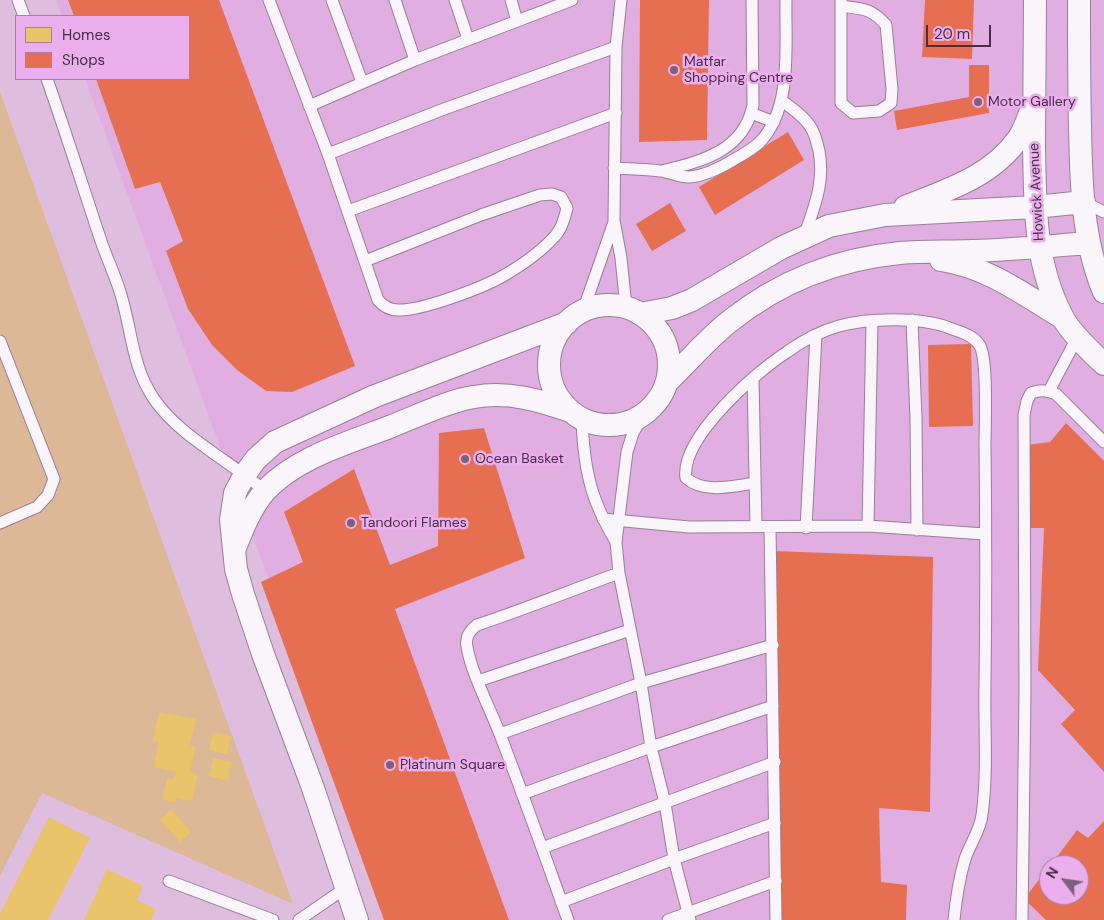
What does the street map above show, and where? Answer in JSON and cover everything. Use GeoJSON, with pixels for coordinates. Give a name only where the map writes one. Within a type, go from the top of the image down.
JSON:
{"type":"FeatureCollection","features":[{"type":"Feature","properties":{"kind":"street","name":"Howick Avenue"},"geometry":{"type":"LineString","coordinates":[[1035,0],[1035,207],[1040,247],[1048,287],[1063,318],[1104,364]]}},
{"type":"Feature","properties":{"kind":"street"},"geometry":{"type":"LineString","coordinates":[[1079,0],[1081,184],[1089,243],[1098,278],[1104,292]]}},
{"type":"Feature","properties":{"kind":"street"},"geometry":{"type":"LineString","coordinates":[[885,215],[964,183],[987,171],[1004,156],[1019,137],[1034,105]]}},
{"type":"Feature","properties":{"kind":"street"},"geometry":{"type":"LineString","coordinates":[[357,920],[314,788],[262,654],[236,569],[231,520],[235,493],[256,459],[275,442],[376,396],[604,305],[633,310],[672,308],[692,300],[781,248],[830,226],[885,215],[1035,207],[1084,202]]}},
{"type":"Feature","properties":{"kind":"street"},"geometry":{"type":"LineString","coordinates":[[234,548],[250,512],[265,492],[286,473],[320,455],[415,417],[474,397],[502,395],[524,397],[607,426],[627,423],[644,414],[658,400],[667,382],[730,321],[786,285],[812,272],[842,263],[901,253],[972,252],[1089,243]]}},
{"type":"Feature","properties":{"kind":"street"},"geometry":{"type":"LineString","coordinates":[[901,253],[946,260],[983,271],[1002,280],[1063,318]]}},
{"type":"Feature","properties":{"kind":"street"},"geometry":{"type":"LineString","coordinates":[[633,310],[656,326],[666,343],[669,363],[667,382]]}},
{"type":"Feature","properties":{"kind":"street"},"geometry":{"type":"LineString","coordinates":[[575,317],[555,339],[550,358],[551,378],[558,396],[576,416]]}},
{"type":"Feature","properties":{"kind":"lane"},"geometry":{"type":"LineString","coordinates":[[18,0],[24,15]]}},
{"type":"Feature","properties":{"kind":"lane"},"geometry":{"type":"LineString","coordinates":[[269,0],[328,154],[378,300],[382,305],[397,310],[417,307],[481,287],[502,276],[527,261],[557,234],[567,208],[561,197],[552,194],[540,195],[481,215],[365,260]]}},
{"type":"Feature","properties":{"kind":"lane"},"geometry":{"type":"LineString","coordinates":[[332,0],[362,82]]}},
{"type":"Feature","properties":{"kind":"lane"},"geometry":{"type":"LineString","coordinates":[[394,0],[415,60]]}},
{"type":"Feature","properties":{"kind":"lane"},"geometry":{"type":"LineString","coordinates":[[455,0],[468,39]]}},
{"type":"Feature","properties":{"kind":"lane"},"geometry":{"type":"LineString","coordinates":[[511,0],[517,20]]}},
{"type":"Feature","properties":{"kind":"lane"},"geometry":{"type":"LineString","coordinates":[[309,106],[415,60],[570,0]]}},
{"type":"Feature","properties":{"kind":"lane"},"geometry":{"type":"LineString","coordinates":[[621,0],[616,46],[614,220],[633,310]]}},
{"type":"Feature","properties":{"kind":"lane"},"geometry":{"type":"LineString","coordinates":[[662,171],[698,162],[718,153],[736,140],[752,113],[752,0]]}},
{"type":"Feature","properties":{"kind":"lane"},"geometry":{"type":"LineString","coordinates":[[614,168],[662,171],[679,177],[692,177],[724,166],[747,153],[761,142],[774,122],[785,82],[786,0]]}},
{"type":"Feature","properties":{"kind":"lane"},"geometry":{"type":"LineString","coordinates":[[841,3],[866,9],[886,24],[892,89],[891,103],[878,111],[852,113],[841,103],[841,3]]}},
{"type":"Feature","properties":{"kind":"lane"},"geometry":{"type":"LineString","coordinates":[[328,154],[444,108],[616,46]]}},
{"type":"Feature","properties":{"kind":"lane"},"geometry":{"type":"LineString","coordinates":[[47,80],[102,244],[122,296],[138,369],[153,398],[167,416],[190,435],[245,474],[265,492]]}},
{"type":"Feature","properties":{"kind":"lane"},"geometry":{"type":"LineString","coordinates":[[781,100],[809,125],[816,138],[822,166],[820,185],[804,237]]}},
{"type":"Feature","properties":{"kind":"lane"},"geometry":{"type":"LineString","coordinates":[[348,211],[616,113]]}},
{"type":"Feature","properties":{"kind":"lane"},"geometry":{"type":"LineString","coordinates":[[752,113],[774,122]]}},
{"type":"Feature","properties":{"kind":"lane"},"geometry":{"type":"LineString","coordinates":[[1084,202],[1104,212]]}},
{"type":"Feature","properties":{"kind":"lane"},"geometry":{"type":"LineString","coordinates":[[575,317],[614,220]]}},
{"type":"Feature","properties":{"kind":"lane"},"geometry":{"type":"LineString","coordinates":[[912,320],[916,418],[917,530]]}},
{"type":"Feature","properties":{"kind":"lane"},"geometry":{"type":"LineString","coordinates":[[755,483],[718,488],[706,487],[690,482],[686,478],[685,472],[690,454],[701,435],[723,406],[786,352],[816,335],[840,326],[912,320],[940,325],[973,337],[979,345],[983,355],[987,583],[984,801],[981,823],[966,857],[961,874],[957,890],[954,920]]}},
{"type":"Feature","properties":{"kind":"lane"},"geometry":{"type":"LineString","coordinates":[[868,526],[872,322]]}},
{"type":"Feature","properties":{"kind":"lane"},"geometry":{"type":"LineString","coordinates":[[806,528],[816,335]]}},
{"type":"Feature","properties":{"kind":"lane"},"geometry":{"type":"LineString","coordinates":[[1049,391],[1078,336]]}},
{"type":"Feature","properties":{"kind":"lane"},"geometry":{"type":"LineString","coordinates":[[0,341],[54,479],[48,496],[37,507],[0,522]]}},
{"type":"Feature","properties":{"kind":"lane"},"geometry":{"type":"LineString","coordinates":[[754,378],[756,526]]}},
{"type":"Feature","properties":{"kind":"lane"},"geometry":{"type":"LineString","coordinates":[[1022,920],[1025,691],[1024,415],[1026,401],[1031,393],[1040,390],[1056,394],[1104,442]]}},
{"type":"Feature","properties":{"kind":"lane"},"geometry":{"type":"LineString","coordinates":[[644,414],[633,433],[627,452],[616,542],[651,747],[665,803],[674,859],[688,916]]}},
{"type":"Feature","properties":{"kind":"lane"},"geometry":{"type":"LineString","coordinates":[[576,416],[596,503],[616,542]]}},
{"type":"Feature","properties":{"kind":"lane"},"geometry":{"type":"LineString","coordinates":[[603,519],[689,527],[756,526],[806,528],[868,526],[985,534]]}},
{"type":"Feature","properties":{"kind":"lane"},"geometry":{"type":"LineString","coordinates":[[770,527],[776,920]]}},
{"type":"Feature","properties":{"kind":"lane"},"geometry":{"type":"LineString","coordinates":[[568,920],[500,734],[478,681],[467,648],[466,637],[470,629],[477,625],[620,573]]}},
{"type":"Feature","properties":{"kind":"lane"},"geometry":{"type":"LineString","coordinates":[[478,681],[630,630]]}},
{"type":"Feature","properties":{"kind":"lane"},"geometry":{"type":"LineString","coordinates":[[500,734],[640,683],[773,645]]}},
{"type":"Feature","properties":{"kind":"lane"},"geometry":{"type":"LineString","coordinates":[[522,794],[651,747],[774,706]]}},
{"type":"Feature","properties":{"kind":"lane"},"geometry":{"type":"LineString","coordinates":[[542,848],[775,762]]}},
{"type":"Feature","properties":{"kind":"lane"},"geometry":{"type":"LineString","coordinates":[[561,902],[775,823]]}},
{"type":"Feature","properties":{"kind":"lane"},"geometry":{"type":"LineString","coordinates":[[169,881],[273,920]]}},
{"type":"Feature","properties":{"kind":"lane"},"geometry":{"type":"LineString","coordinates":[[668,920],[688,916],[776,881]]}},
{"type":"Feature","properties":{"kind":"lane"},"geometry":{"type":"LineString","coordinates":[[299,920],[347,887]]}},
{"type":"Feature","properties":{"kind":"shaded area"},"geometry":{"type":"Polygon","coordinates":[[[56,0],[1104,0],[1104,920],[394,920],[85,80],[190,80],[190,15],[62,15],[56,0]]]}},
{"type":"Feature","properties":{"kind":"shaded area"},"geometry":{"type":"Polygon","coordinates":[[[0,92],[293,904],[42,793],[0,876],[0,92]]]}},
{"type":"Feature","properties":{"kind":"building: Homes"},"geometry":{"type":"Polygon","coordinates":[[[159,712],[196,719],[190,745],[196,747],[190,772],[198,774],[192,801],[176,798],[175,802],[162,799],[167,778],[174,780],[176,772],[153,767],[159,742],[153,740],[159,712]]]}},
{"type":"Feature","properties":{"kind":"building: Homes"},"geometry":{"type":"Polygon","coordinates":[[[213,732],[231,736],[227,754],[209,750],[213,732]]]}},
{"type":"Feature","properties":{"kind":"building: Homes"},"geometry":{"type":"Polygon","coordinates":[[[213,758],[232,762],[228,781],[209,776],[213,758]]]}},
{"type":"Feature","properties":{"kind":"building: Homes"},"geometry":{"type":"Polygon","coordinates":[[[171,810],[191,832],[180,842],[160,820],[171,810]]]}},
{"type":"Feature","properties":{"kind":"building: Homes"},"geometry":{"type":"Polygon","coordinates":[[[49,817],[90,838],[48,920],[0,920],[0,914],[49,817]]]}},
{"type":"Feature","properties":{"kind":"building: Homes"},"geometry":{"type":"Polygon","coordinates":[[[107,869],[143,886],[137,900],[156,909],[151,920],[84,920],[107,869]]]}},
{"type":"Feature","properties":{"kind":"building: Shops"},"geometry":{"type":"Polygon","coordinates":[[[68,0],[219,0],[355,366],[292,392],[266,391],[237,370],[212,345],[188,309],[166,251],[183,241],[160,182],[135,189],[96,80],[190,80],[190,15],[74,15],[68,0]]]}},
{"type":"Feature","properties":{"kind":"building: Shops","name":"Matfar Shopping Centre"},"geometry":{"type":"Polygon","coordinates":[[[640,0],[709,0],[707,140],[639,142],[640,0]]]}},
{"type":"Feature","properties":{"kind":"building: Shops"},"geometry":{"type":"Polygon","coordinates":[[[925,0],[974,0],[972,59],[922,57],[925,0]]]}},
{"type":"Feature","properties":{"kind":"building: Shops"},"geometry":{"type":"Polygon","coordinates":[[[969,65],[989,65],[989,113],[897,130],[894,111],[969,97],[969,65]]]}},
{"type":"Feature","properties":{"kind":"building: Shops"},"geometry":{"type":"Polygon","coordinates":[[[788,132],[804,160],[715,215],[699,187],[788,132]]]}},
{"type":"Feature","properties":{"kind":"building: Shops"},"geometry":{"type":"Polygon","coordinates":[[[670,203],[686,231],[652,251],[636,224],[670,203]]]}},
{"type":"Feature","properties":{"kind":"building: Shops"},"geometry":{"type":"Polygon","coordinates":[[[971,344],[973,426],[929,427],[928,345],[971,344]]]}},
{"type":"Feature","properties":{"kind":"building: Shops"},"geometry":{"type":"Polygon","coordinates":[[[1066,423],[1104,461],[1104,772],[1061,724],[1075,710],[1038,670],[1044,528],[1028,528],[1027,445],[1050,442],[1066,423]]]}},
{"type":"Feature","properties":{"kind":"building: Shops","name":"Platinum Square"},"geometry":{"type":"Polygon","coordinates":[[[484,428],[525,558],[395,609],[509,920],[384,920],[261,582],[303,562],[284,512],[354,469],[390,565],[438,546],[439,433],[484,428]]]}},
{"type":"Feature","properties":{"kind":"building: Shops"},"geometry":{"type":"Polygon","coordinates":[[[775,551],[933,557],[930,812],[879,808],[881,882],[907,885],[906,920],[782,920],[775,551]]]}},
{"type":"Feature","properties":{"kind":"building: Shops"},"geometry":{"type":"Polygon","coordinates":[[[1104,821],[1104,920],[1046,920],[1024,899],[1039,880],[1039,905],[1089,905],[1089,855],[1058,855],[1077,830],[1088,838],[1104,821]]]}},
{"type":"Feature","properties":{"kind":"place","name":"Matfar Shopping Centre"},"geometry":{"type":"Point","coordinates":[674,70]}},
{"type":"Feature","properties":{"kind":"place","name":"Motor Gallery"},"geometry":{"type":"Point","coordinates":[978,102]}},
{"type":"Feature","properties":{"kind":"place","name":"Ocean Basket"},"geometry":{"type":"Point","coordinates":[465,459]}},
{"type":"Feature","properties":{"kind":"place","name":"Tandoori Flames"},"geometry":{"type":"Point","coordinates":[351,523]}},
{"type":"Feature","properties":{"kind":"place","name":"Platinum Square"},"geometry":{"type":"Point","coordinates":[390,765]}}]}
